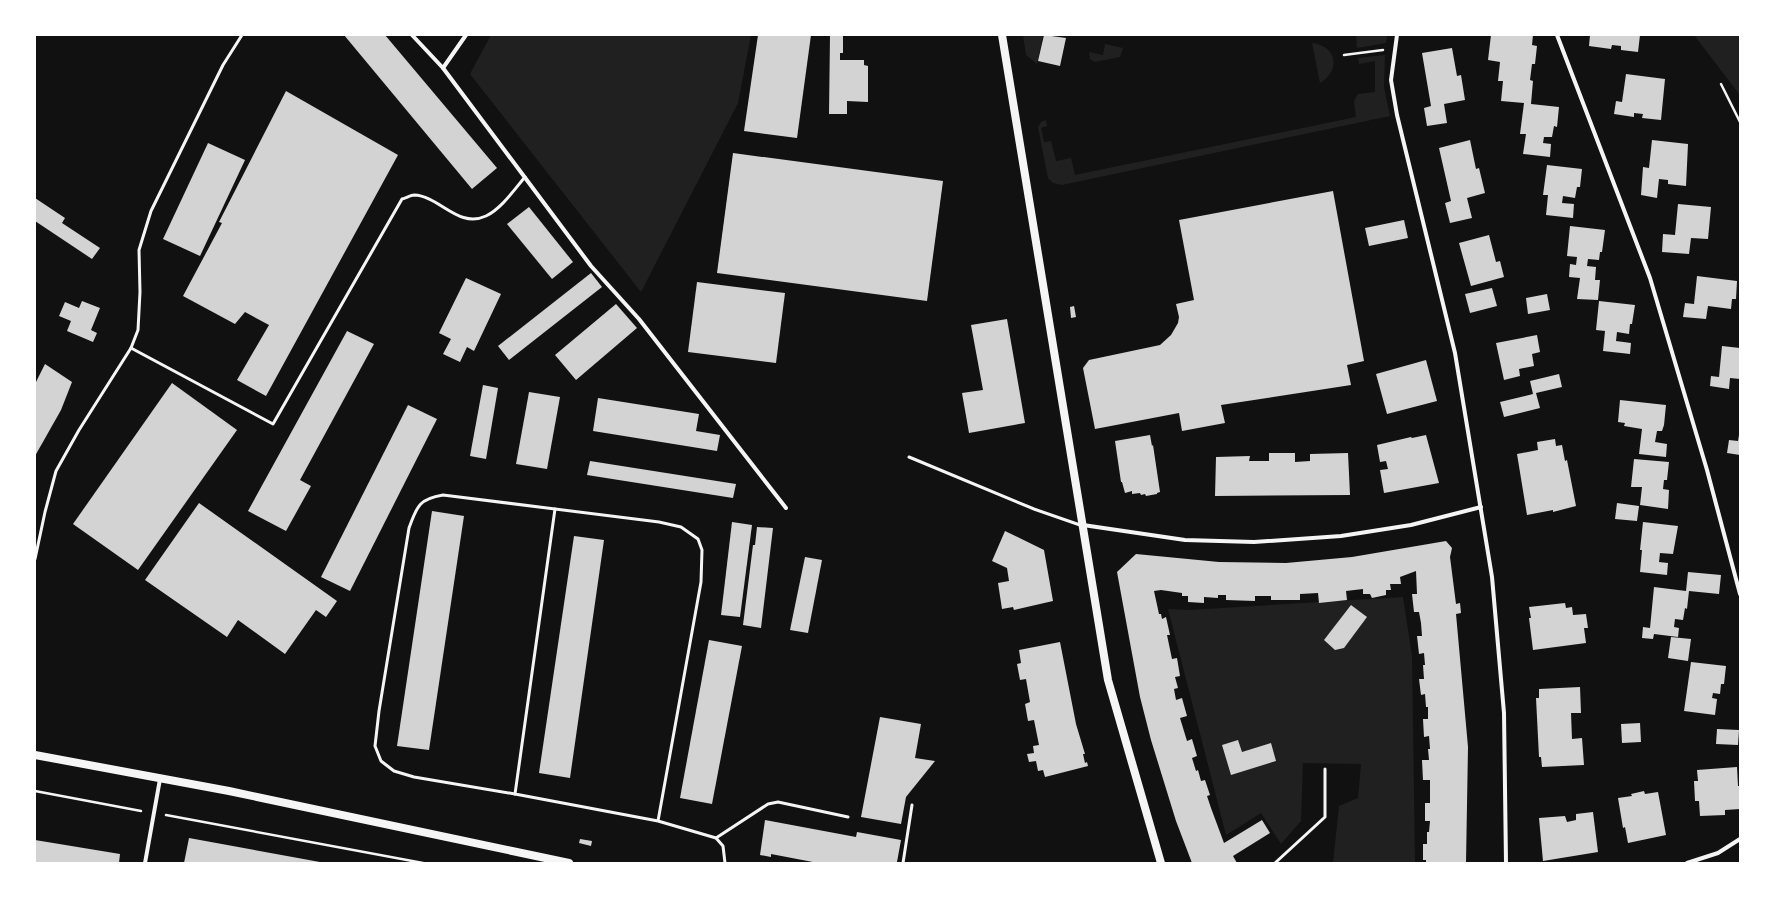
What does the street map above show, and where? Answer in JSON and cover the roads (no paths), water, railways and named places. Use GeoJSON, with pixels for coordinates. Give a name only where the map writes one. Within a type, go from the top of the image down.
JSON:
{"type":"FeatureCollection","features":[{"type":"Feature","properties":{"kind":"main road"},"geometry":{"type":"LineString","coordinates":[[1002,35],[1108,680],[1162,863]]}},
{"type":"Feature","properties":{"kind":"main road"},"geometry":{"type":"LineString","coordinates":[[35,755],[160,778],[569,863]]}},
{"type":"Feature","properties":{"kind":"street"},"geometry":{"type":"LineString","coordinates":[[412,35],[444,68],[592,266],[639,319],[786,508]]}},
{"type":"Feature","properties":{"kind":"street"},"geometry":{"type":"LineString","coordinates":[[444,68],[466,35]]}},
{"type":"Feature","properties":{"kind":"street"},"geometry":{"type":"LineString","coordinates":[[1397,35],[1391,80],[1397,115],[1454,353],[1492,577],[1504,713],[1506,863]]}},
{"type":"Feature","properties":{"kind":"street"},"geometry":{"type":"LineString","coordinates":[[1558,35],[1650,278],[1707,470],[1740,594]]}},
{"type":"Feature","properties":{"kind":"street"},"geometry":{"type":"LineString","coordinates":[[1083,525],[1185,540],[1254,542],[1341,536],[1411,525],[1481,507]]}},
{"type":"Feature","properties":{"kind":"street"},"geometry":{"type":"LineString","coordinates":[[146,863],[160,778]]}},
{"type":"Feature","properties":{"kind":"street"},"geometry":{"type":"LineString","coordinates":[[1687,863],[1718,853],[1740,839]]}},
{"type":"Feature","properties":{"kind":"lane"},"geometry":{"type":"LineString","coordinates":[[35,559],[56,471],[79,430],[131,348],[138,330],[140,292],[139,250],[151,211],[223,65],[242,35]]}},
{"type":"Feature","properties":{"kind":"lane"},"geometry":{"type":"LineString","coordinates":[[131,348],[273,424],[402,199],[414,195],[424,197],[460,217],[474,220],[486,216],[495,210],[525,177]]}},
{"type":"Feature","properties":{"kind":"lane"},"geometry":{"type":"LineString","coordinates":[[909,457],[1034,509],[1083,525]]}},
{"type":"Feature","properties":{"kind":"lane"},"geometry":{"type":"LineString","coordinates":[[658,821],[701,582],[702,550],[698,539],[681,527],[659,522],[443,495],[429,497],[418,506],[409,528],[378,711],[375,746],[381,761],[394,771],[414,777],[658,821],[716,838],[722,846],[725,863]]}},
{"type":"Feature","properties":{"kind":"lane"},"geometry":{"type":"LineString","coordinates":[[515,794],[555,509]]}},
{"type":"Feature","properties":{"kind":"lane"},"geometry":{"type":"LineString","coordinates":[[1275,863],[1325,817],[1325,769]]}},
{"type":"Feature","properties":{"kind":"lane"},"geometry":{"type":"LineString","coordinates":[[716,838],[768,804],[778,802],[848,817]]}},
{"type":"Feature","properties":{"kind":"lane"},"geometry":{"type":"LineString","coordinates":[[903,863],[912,805]]}}]}
